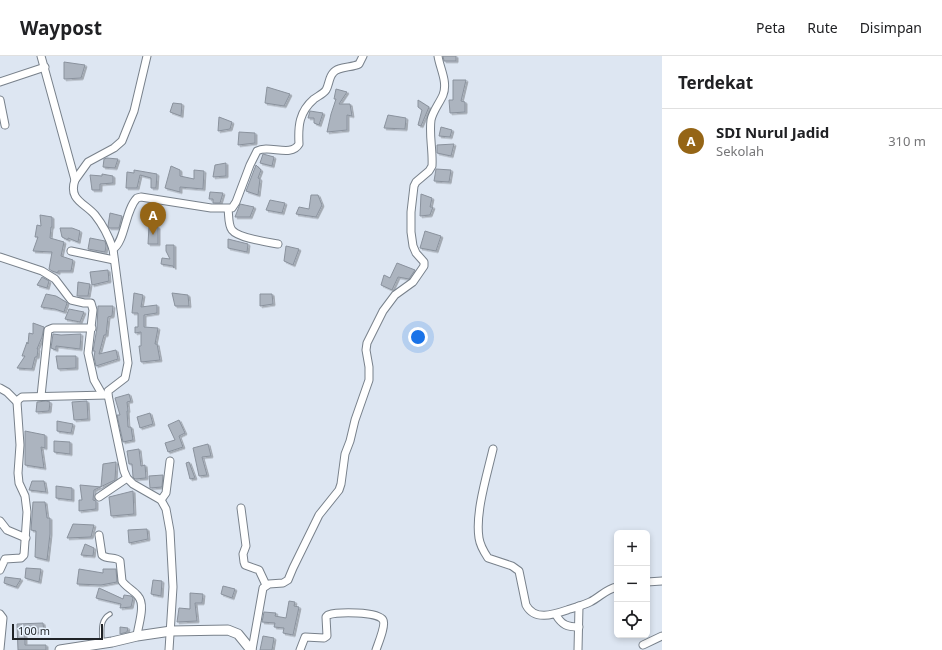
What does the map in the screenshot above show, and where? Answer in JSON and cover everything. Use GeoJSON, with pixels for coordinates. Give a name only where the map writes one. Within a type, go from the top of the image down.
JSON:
{"type":"FeatureCollection","features":[{"type":"Feature","properties":{"kind":"street"},"geometry":{"type":"LineString","coordinates":[[41,56],[75,180],[75,197],[100,221],[113,249],[128,363],[124,378],[110,388],[105,395]]}},
{"type":"Feature","properties":{"kind":"street"},"geometry":{"type":"LineString","coordinates":[[75,180],[88,162],[114,148],[122,141],[134,111],[147,56]]}},
{"type":"Feature","properties":{"kind":"street"},"geometry":{"type":"LineString","coordinates":[[113,249],[119,242],[129,212],[137,198],[141,197],[212,208],[232,208],[236,202],[250,165],[257,152],[266,148],[284,151],[297,147],[299,144],[298,122],[306,108],[313,99],[323,93],[327,88],[333,73],[336,70],[359,64],[363,56]]}},
{"type":"Feature","properties":{"kind":"street"},"geometry":{"type":"LineString","coordinates":[[252,650],[263,588],[266,585],[284,583],[288,580],[319,515],[339,490],[345,454],[350,441],[354,420],[369,380],[369,367],[366,350],[367,343],[383,311],[395,295],[413,282],[424,266],[424,262],[416,253],[413,246],[411,212],[414,186],[432,166],[431,120],[445,88],[445,81],[438,56]]}},
{"type":"Feature","properties":{"kind":"street"},"geometry":{"type":"LineString","coordinates":[[0,82],[45,67]]}},
{"type":"Feature","properties":{"kind":"street"},"geometry":{"type":"LineString","coordinates":[[0,100],[5,125]]}},
{"type":"Feature","properties":{"kind":"street"},"geometry":{"type":"LineString","coordinates":[[228,208],[231,230],[235,233],[278,244]]}},
{"type":"Feature","properties":{"kind":"street"},"geometry":{"type":"LineString","coordinates":[[71,251],[114,260]]}},
{"type":"Feature","properties":{"kind":"street"},"geometry":{"type":"LineString","coordinates":[[0,257],[26,266],[35,267],[55,279],[71,300],[91,303],[93,310],[92,328],[88,353],[94,380],[105,395],[124,471],[127,478],[133,484],[161,500],[166,509],[170,531],[173,587],[170,650]]}},
{"type":"Feature","properties":{"kind":"street"},"geometry":{"type":"LineString","coordinates":[[41,396],[48,330],[53,328],[92,328]]}},
{"type":"Feature","properties":{"kind":"street"},"geometry":{"type":"LineString","coordinates":[[0,388],[7,392],[17,402],[20,434],[18,473],[19,484],[25,498],[27,512],[26,538],[23,557],[5,559],[0,570]]}},
{"type":"Feature","properties":{"kind":"street"},"geometry":{"type":"LineString","coordinates":[[17,402],[22,397],[105,395]]}},
{"type":"Feature","properties":{"kind":"street"},"geometry":{"type":"LineString","coordinates":[[492,450],[480,508],[478,531],[480,543],[488,558],[512,566],[519,571],[528,610],[533,614],[556,615],[590,602],[603,592],[614,588]]}},
{"type":"Feature","properties":{"kind":"street"},"geometry":{"type":"LineString","coordinates":[[161,500],[166,493],[170,461]]}},
{"type":"Feature","properties":{"kind":"street"},"geometry":{"type":"LineString","coordinates":[[99,497],[127,478]]}},
{"type":"Feature","properties":{"kind":"street"},"geometry":{"type":"LineString","coordinates":[[241,508],[246,546],[243,554],[244,562],[246,565],[259,570],[266,585]]}},
{"type":"Feature","properties":{"kind":"street"},"geometry":{"type":"LineString","coordinates":[[0,521],[7,530],[26,538]]}},
{"type":"Feature","properties":{"kind":"street"},"geometry":{"type":"LineString","coordinates":[[98,535],[102,555],[107,558],[118,559],[120,561],[122,581],[139,597],[142,602],[137,636]]}},
{"type":"Feature","properties":{"kind":"street"},"geometry":{"type":"LineString","coordinates":[[650,582],[662,581]]}},
{"type":"Feature","properties":{"kind":"street"},"geometry":{"type":"LineString","coordinates":[[578,650],[579,606]]}},
{"type":"Feature","properties":{"kind":"street"},"geometry":{"type":"LineString","coordinates":[[300,650],[305,637],[324,638],[327,636],[326,617],[328,615],[350,612],[373,615],[384,620],[376,650]]}},
{"type":"Feature","properties":{"kind":"street"},"geometry":{"type":"LineString","coordinates":[[0,614],[3,618],[0,649]]}},
{"type":"Feature","properties":{"kind":"street"},"geometry":{"type":"LineString","coordinates":[[556,615],[560,622],[566,626],[579,627]]}},
{"type":"Feature","properties":{"kind":"street"},"geometry":{"type":"LineString","coordinates":[[63,650],[112,642],[137,636],[170,632],[228,630],[238,634],[252,650]]}},
{"type":"Feature","properties":{"kind":"street"},"geometry":{"type":"LineString","coordinates":[[642,645],[662,636]]}},
{"type":"Feature","properties":{"kind":"lane"},"geometry":{"type":"LineString","coordinates":[[102,643],[103,620],[105,616],[110,614]]}},
{"type":"Feature","properties":{"kind":"building"},"geometry":{"type":"Polygon","coordinates":[[[443,56],[456,56],[456,61],[444,61],[443,56]]]}},
{"type":"Feature","properties":{"kind":"building"},"geometry":{"type":"Polygon","coordinates":[[[64,62],[85,65],[81,78],[64,79],[64,62]]]}},
{"type":"Feature","properties":{"kind":"building"},"geometry":{"type":"Polygon","coordinates":[[[453,80],[466,80],[461,101],[465,102],[465,112],[450,113],[449,100],[453,100],[453,80]]]}},
{"type":"Feature","properties":{"kind":"building"},"geometry":{"type":"Polygon","coordinates":[[[267,87],[290,94],[284,106],[265,103],[267,87]]]}},
{"type":"Feature","properties":{"kind":"building"},"geometry":{"type":"Polygon","coordinates":[[[336,89],[347,92],[339,104],[350,104],[352,116],[347,115],[347,130],[327,132],[336,99],[334,99],[336,89]]]}},
{"type":"Feature","properties":{"kind":"building"},"geometry":{"type":"Polygon","coordinates":[[[418,100],[429,107],[421,126],[418,125],[422,110],[418,107],[418,100]]]}},
{"type":"Feature","properties":{"kind":"building"},"geometry":{"type":"Polygon","coordinates":[[[173,103],[182,104],[181,116],[170,112],[173,103]]]}},
{"type":"Feature","properties":{"kind":"building"},"geometry":{"type":"Polygon","coordinates":[[[310,111],[323,113],[319,125],[314,123],[314,118],[308,118],[310,111]]]}},
{"type":"Feature","properties":{"kind":"building"},"geometry":{"type":"Polygon","coordinates":[[[388,115],[406,118],[405,129],[384,128],[388,115]]]}},
{"type":"Feature","properties":{"kind":"building"},"geometry":{"type":"Polygon","coordinates":[[[219,117],[232,122],[230,129],[218,131],[219,117]]]}},
{"type":"Feature","properties":{"kind":"building"},"geometry":{"type":"Polygon","coordinates":[[[441,127],[452,130],[450,137],[439,136],[441,127]]]}},
{"type":"Feature","properties":{"kind":"building"},"geometry":{"type":"Polygon","coordinates":[[[239,132],[255,133],[255,143],[238,145],[239,132]]]}},
{"type":"Feature","properties":{"kind":"building"},"geometry":{"type":"Polygon","coordinates":[[[454,144],[451,156],[437,153],[437,145],[454,144]]]}},
{"type":"Feature","properties":{"kind":"building"},"geometry":{"type":"Polygon","coordinates":[[[263,154],[274,157],[272,166],[260,163],[263,154]]]}},
{"type":"Feature","properties":{"kind":"building"},"geometry":{"type":"Polygon","coordinates":[[[104,159],[118,159],[115,168],[103,167],[104,159]]]}},
{"type":"Feature","properties":{"kind":"building"},"geometry":{"type":"Polygon","coordinates":[[[226,163],[226,176],[213,177],[215,165],[226,163]]]}},
{"type":"Feature","properties":{"kind":"building"},"geometry":{"type":"Polygon","coordinates":[[[256,165],[261,170],[258,178],[260,179],[258,195],[246,191],[256,165]]]}},
{"type":"Feature","properties":{"kind":"building"},"geometry":{"type":"Polygon","coordinates":[[[171,166],[180,170],[180,176],[194,179],[194,170],[204,171],[203,189],[180,187],[180,192],[165,188],[171,166]]]}},
{"type":"Feature","properties":{"kind":"building"},"geometry":{"type":"Polygon","coordinates":[[[436,169],[451,170],[449,182],[434,181],[436,169]]]}},
{"type":"Feature","properties":{"kind":"building"},"geometry":{"type":"Polygon","coordinates":[[[134,170],[157,174],[156,188],[151,188],[151,178],[140,175],[137,188],[126,188],[127,172],[134,173],[134,170]]]}},
{"type":"Feature","properties":{"kind":"building"},"geometry":{"type":"Polygon","coordinates":[[[102,174],[113,176],[113,183],[100,184],[100,190],[92,190],[90,175],[102,176],[102,174]]]}},
{"type":"Feature","properties":{"kind":"building"},"geometry":{"type":"Polygon","coordinates":[[[210,192],[223,193],[220,203],[213,203],[213,199],[209,199],[210,192]]]}},
{"type":"Feature","properties":{"kind":"building"},"geometry":{"type":"Polygon","coordinates":[[[421,194],[432,198],[430,207],[433,207],[430,215],[420,216],[421,194]]]}},
{"type":"Feature","properties":{"kind":"building"},"geometry":{"type":"Polygon","coordinates":[[[311,195],[318,195],[322,205],[316,217],[296,214],[299,207],[309,209],[311,195]]]}},
{"type":"Feature","properties":{"kind":"building"},"geometry":{"type":"Polygon","coordinates":[[[270,200],[285,203],[282,213],[266,210],[270,200]]]}},
{"type":"Feature","properties":{"kind":"building"},"geometry":{"type":"Polygon","coordinates":[[[240,204],[254,207],[250,217],[235,217],[240,204]]]}},
{"type":"Feature","properties":{"kind":"building"},"geometry":{"type":"Polygon","coordinates":[[[110,213],[122,216],[119,228],[109,228],[110,213]]]}},
{"type":"Feature","properties":{"kind":"building"},"geometry":{"type":"Polygon","coordinates":[[[40,215],[52,217],[50,238],[64,242],[61,256],[73,260],[71,271],[58,271],[58,273],[52,271],[49,269],[52,252],[33,251],[38,237],[35,237],[37,225],[41,226],[40,215]]]}},
{"type":"Feature","properties":{"kind":"building"},"geometry":{"type":"Polygon","coordinates":[[[149,226],[158,227],[158,244],[148,244],[149,226]]]}},
{"type":"Feature","properties":{"kind":"building"},"geometry":{"type":"Polygon","coordinates":[[[60,228],[72,228],[80,231],[78,242],[62,237],[60,228]]]}},
{"type":"Feature","properties":{"kind":"building"},"geometry":{"type":"Polygon","coordinates":[[[425,231],[441,236],[436,251],[420,248],[425,231]]]}},
{"type":"Feature","properties":{"kind":"building"},"geometry":{"type":"Polygon","coordinates":[[[90,238],[105,241],[105,252],[88,249],[90,238]]]}},
{"type":"Feature","properties":{"kind":"building"},"geometry":{"type":"Polygon","coordinates":[[[228,239],[248,244],[247,252],[228,248],[228,239]]]}},
{"type":"Feature","properties":{"kind":"building"},"geometry":{"type":"Polygon","coordinates":[[[166,245],[174,245],[174,268],[173,266],[161,264],[162,258],[170,259],[166,251],[166,245]]]}},
{"type":"Feature","properties":{"kind":"building"},"geometry":{"type":"Polygon","coordinates":[[[286,246],[299,249],[293,265],[284,261],[286,246]]]}},
{"type":"Feature","properties":{"kind":"building"},"geometry":{"type":"Polygon","coordinates":[[[397,263],[415,270],[409,279],[398,277],[392,290],[381,285],[384,275],[390,278],[397,263]]]}},
{"type":"Feature","properties":{"kind":"building"},"geometry":{"type":"Polygon","coordinates":[[[108,270],[109,281],[92,285],[90,272],[108,270]]]}},
{"type":"Feature","properties":{"kind":"building"},"geometry":{"type":"Polygon","coordinates":[[[42,277],[49,281],[47,288],[37,285],[42,277]]]}},
{"type":"Feature","properties":{"kind":"building"},"geometry":{"type":"Polygon","coordinates":[[[78,282],[90,284],[88,296],[77,296],[78,282]]]}},
{"type":"Feature","properties":{"kind":"building"},"geometry":{"type":"Polygon","coordinates":[[[134,293],[143,295],[141,307],[157,305],[157,313],[144,315],[144,327],[158,328],[155,344],[157,344],[160,360],[141,362],[139,346],[141,346],[141,332],[135,333],[135,327],[138,327],[138,313],[132,313],[134,293]]]}},
{"type":"Feature","properties":{"kind":"building"},"geometry":{"type":"Polygon","coordinates":[[[172,293],[188,295],[189,306],[175,306],[172,293]]]}},
{"type":"Feature","properties":{"kind":"building"},"geometry":{"type":"Polygon","coordinates":[[[46,294],[56,296],[67,303],[64,312],[41,307],[46,294]]]}},
{"type":"Feature","properties":{"kind":"building"},"geometry":{"type":"Polygon","coordinates":[[[260,294],[272,294],[273,304],[260,306],[260,294]]]}},
{"type":"Feature","properties":{"kind":"building"},"geometry":{"type":"Polygon","coordinates":[[[98,306],[113,306],[112,316],[108,317],[106,335],[104,335],[99,354],[116,350],[118,359],[96,366],[94,357],[95,351],[93,351],[97,328],[98,306]]]}},
{"type":"Feature","properties":{"kind":"building"},"geometry":{"type":"Polygon","coordinates":[[[69,309],[84,312],[80,322],[65,319],[69,309]]]}},
{"type":"Feature","properties":{"kind":"building"},"geometry":{"type":"Polygon","coordinates":[[[33,323],[44,327],[37,349],[37,357],[35,357],[32,369],[17,368],[25,356],[22,356],[27,342],[28,344],[29,333],[33,334],[33,323]]]}},
{"type":"Feature","properties":{"kind":"building"},"geometry":{"type":"Polygon","coordinates":[[[53,334],[81,334],[80,349],[56,346],[56,350],[51,348],[53,334]]]}},
{"type":"Feature","properties":{"kind":"building"},"geometry":{"type":"Polygon","coordinates":[[[56,356],[76,356],[76,368],[58,369],[56,356]]]}},
{"type":"Feature","properties":{"kind":"building"},"geometry":{"type":"Polygon","coordinates":[[[129,394],[131,401],[127,402],[128,427],[131,427],[133,440],[123,442],[117,415],[120,415],[115,398],[129,394]]]}},
{"type":"Feature","properties":{"kind":"building"},"geometry":{"type":"Polygon","coordinates":[[[87,401],[88,419],[74,420],[72,402],[87,401]]]}},
{"type":"Feature","properties":{"kind":"building"},"geometry":{"type":"Polygon","coordinates":[[[37,402],[50,402],[49,411],[36,412],[37,402]]]}},
{"type":"Feature","properties":{"kind":"building"},"geometry":{"type":"Polygon","coordinates":[[[150,413],[153,424],[140,428],[137,417],[150,413]]]}},
{"type":"Feature","properties":{"kind":"building"},"geometry":{"type":"Polygon","coordinates":[[[179,420],[185,433],[179,436],[183,447],[168,452],[165,443],[175,440],[168,425],[179,420]]]}},
{"type":"Feature","properties":{"kind":"building"},"geometry":{"type":"Polygon","coordinates":[[[57,421],[73,424],[71,433],[57,431],[57,421]]]}},
{"type":"Feature","properties":{"kind":"building"},"geometry":{"type":"Polygon","coordinates":[[[25,431],[45,435],[45,448],[41,447],[44,468],[25,465],[25,431]]]}},
{"type":"Feature","properties":{"kind":"building"},"geometry":{"type":"Polygon","coordinates":[[[54,441],[70,442],[70,454],[54,452],[54,441]]]}},
{"type":"Feature","properties":{"kind":"building"},"geometry":{"type":"Polygon","coordinates":[[[208,444],[211,456],[202,457],[207,475],[199,476],[193,448],[208,444]]]}},
{"type":"Feature","properties":{"kind":"building"},"geometry":{"type":"Polygon","coordinates":[[[139,449],[141,466],[145,465],[146,478],[135,479],[133,477],[132,464],[129,464],[127,451],[139,449]]]}},
{"type":"Feature","properties":{"kind":"building"},"geometry":{"type":"Polygon","coordinates":[[[116,462],[115,480],[101,487],[103,464],[116,462]]]}},
{"type":"Feature","properties":{"kind":"building"},"geometry":{"type":"Polygon","coordinates":[[[189,462],[195,478],[190,479],[186,463],[189,462]]]}},
{"type":"Feature","properties":{"kind":"building"},"geometry":{"type":"Polygon","coordinates":[[[163,475],[162,487],[150,488],[149,476],[163,475]]]}},
{"type":"Feature","properties":{"kind":"building"},"geometry":{"type":"Polygon","coordinates":[[[32,481],[44,481],[46,492],[29,490],[32,481]]]}},
{"type":"Feature","properties":{"kind":"building"},"geometry":{"type":"Polygon","coordinates":[[[80,485],[100,487],[94,490],[93,500],[96,501],[96,509],[79,511],[79,500],[82,500],[80,485]]]}},
{"type":"Feature","properties":{"kind":"building"},"geometry":{"type":"Polygon","coordinates":[[[56,486],[72,488],[72,500],[56,498],[56,486]]]}},
{"type":"Feature","properties":{"kind":"building"},"geometry":{"type":"Polygon","coordinates":[[[133,491],[134,514],[111,516],[109,497],[133,491]]]}},
{"type":"Feature","properties":{"kind":"building"},"geometry":{"type":"Polygon","coordinates":[[[33,502],[45,502],[47,518],[50,518],[47,560],[35,557],[36,531],[31,530],[33,502]]]}},
{"type":"Feature","properties":{"kind":"building"},"geometry":{"type":"Polygon","coordinates":[[[73,524],[94,525],[91,537],[67,538],[73,524]]]}},
{"type":"Feature","properties":{"kind":"building"},"geometry":{"type":"Polygon","coordinates":[[[147,529],[148,539],[129,543],[128,530],[147,529]]]}},
{"type":"Feature","properties":{"kind":"building"},"geometry":{"type":"Polygon","coordinates":[[[85,544],[94,548],[93,556],[81,555],[85,544]]]}},
{"type":"Feature","properties":{"kind":"building"},"geometry":{"type":"Polygon","coordinates":[[[26,568],[41,569],[39,582],[25,578],[26,568]]]}},
{"type":"Feature","properties":{"kind":"building"},"geometry":{"type":"Polygon","coordinates":[[[79,569],[103,573],[103,569],[116,569],[117,582],[101,585],[77,584],[79,569]]]}},
{"type":"Feature","properties":{"kind":"building"},"geometry":{"type":"Polygon","coordinates":[[[5,577],[21,579],[16,587],[4,583],[5,577]]]}},
{"type":"Feature","properties":{"kind":"building"},"geometry":{"type":"Polygon","coordinates":[[[153,580],[162,581],[161,596],[151,594],[153,580]]]}},
{"type":"Feature","properties":{"kind":"building"},"geometry":{"type":"Polygon","coordinates":[[[223,586],[235,589],[232,598],[221,594],[223,586]]]}},
{"type":"Feature","properties":{"kind":"building"},"geometry":{"type":"Polygon","coordinates":[[[99,588],[123,599],[124,595],[131,596],[133,598],[131,607],[120,608],[121,604],[96,598],[99,588]]]}},
{"type":"Feature","properties":{"kind":"building"},"geometry":{"type":"Polygon","coordinates":[[[190,593],[203,594],[202,603],[195,603],[197,621],[177,622],[179,608],[190,609],[190,593]]]}},
{"type":"Feature","properties":{"kind":"building"},"geometry":{"type":"Polygon","coordinates":[[[289,601],[295,602],[294,606],[299,607],[293,635],[283,633],[284,628],[274,627],[275,623],[262,622],[264,612],[276,613],[275,616],[286,618],[289,601]]]}},
{"type":"Feature","properties":{"kind":"building"},"geometry":{"type":"Polygon","coordinates":[[[43,623],[44,632],[25,633],[25,645],[46,645],[46,650],[18,650],[17,624],[43,623]]]}},
{"type":"Feature","properties":{"kind":"building"},"geometry":{"type":"Polygon","coordinates":[[[120,627],[128,628],[127,632],[120,634],[120,627]]]}},
{"type":"Feature","properties":{"kind":"building"},"geometry":{"type":"Polygon","coordinates":[[[263,636],[274,638],[272,650],[260,650],[263,636]]]}},
{"type":"Feature","properties":{"kind":"place","name":"SDI Nurul Jadid"},"geometry":{"type":"Point","coordinates":[153,235]}}]}
